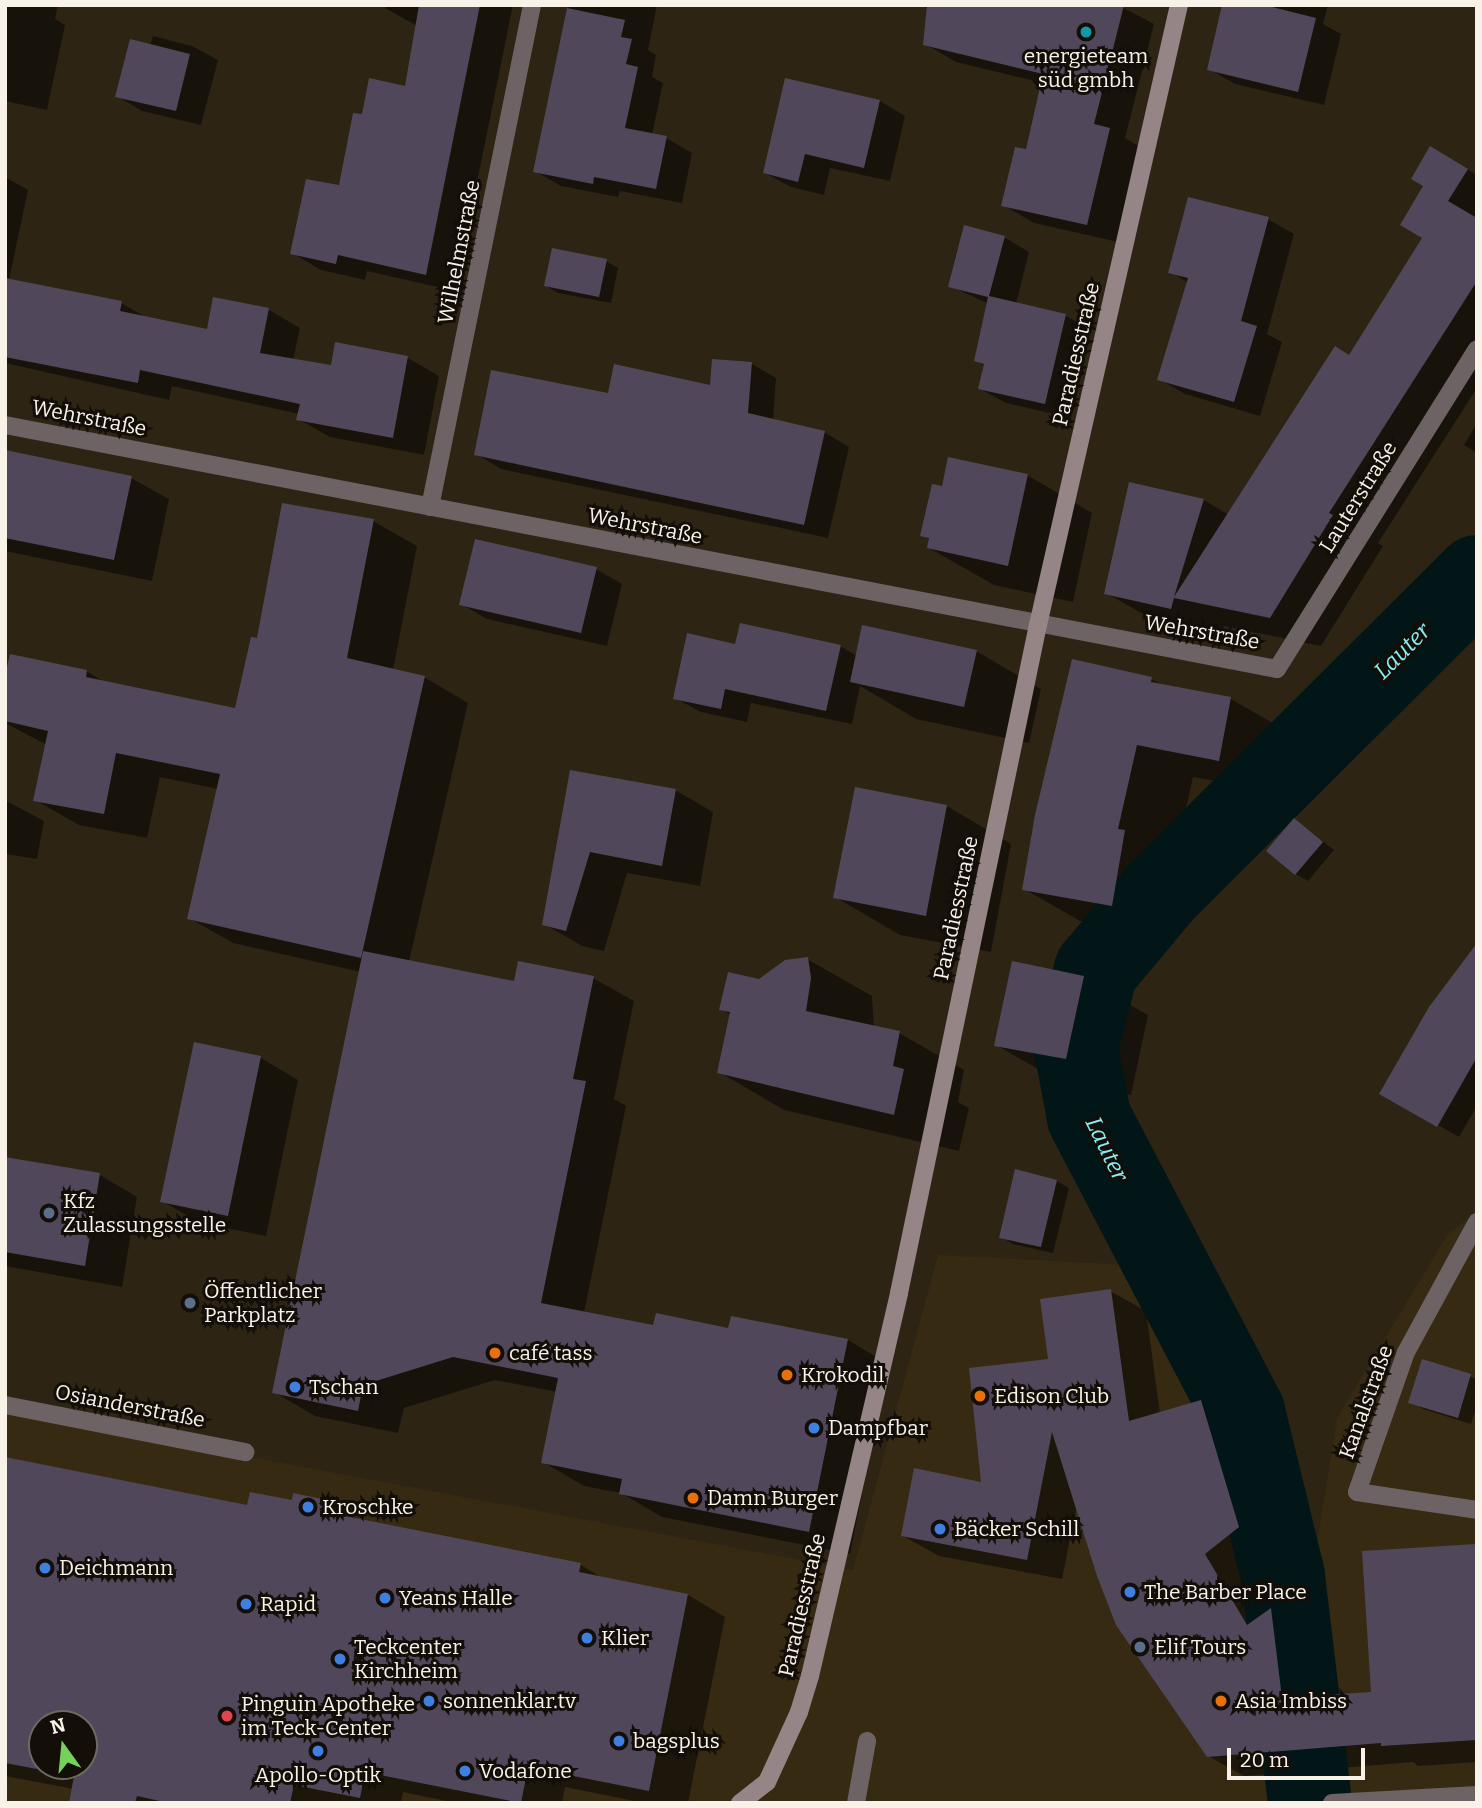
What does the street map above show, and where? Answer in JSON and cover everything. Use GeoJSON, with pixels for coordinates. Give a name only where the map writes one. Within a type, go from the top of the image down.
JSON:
{"type":"FeatureCollection","features":[{"type":"Feature","properties":{"kind":"main road","name":"Paradiesstraße"},"geometry":{"type":"LineString","coordinates":[[740,1803],[767,1782],[799,1712],[810,1676],[899,1293],[1038,625],[1179,5]]}},
{"type":"Feature","properties":{"kind":"street","name":"Wilhelmstraße"},"geometry":{"type":"LineString","coordinates":[[430,508],[532,5]]}},
{"type":"Feature","properties":{"kind":"street","name":"Lauterstraße"},"geometry":{"type":"LineString","coordinates":[[1277,669],[1477,349]]}},
{"type":"Feature","properties":{"kind":"street","name":"Wehrstraße"},"geometry":{"type":"LineString","coordinates":[[5,425],[1277,669]]}},
{"type":"Feature","properties":{"kind":"street","name":"Kanalstraße"},"geometry":{"type":"LineString","coordinates":[[1477,1222],[1406,1352],[1357,1492],[1477,1510]]}},
{"type":"Feature","properties":{"kind":"street","name":"Osianderstraße"},"geometry":{"type":"LineString","coordinates":[[5,1405],[245,1452]]}},
{"type":"Feature","properties":{"kind":"street"},"geometry":{"type":"LineString","coordinates":[[856,1803],[867,1741]]}},
{"type":"Feature","properties":{"kind":"street"},"geometry":{"type":"LineString","coordinates":[[1332,1803],[1468,1798]]}},
{"type":"Feature","properties":{"kind":"shaded area"},"geometry":{"type":"Polygon","coordinates":[[[1477,1212],[1477,1803],[5,1803],[5,1411],[853,1570],[938,1255],[1147,1266],[1215,1385],[1261,1599],[1308,1601],[1337,1418],[1448,1234],[1477,1212]]]}},
{"type":"Feature","properties":{"kind":"building"},"geometry":{"type":"Polygon","coordinates":[[[419,5],[480,5],[426,275],[338,255],[336,264],[290,254],[306,179],[339,185],[353,113],[362,114],[369,78],[405,86],[419,5]]]}},
{"type":"Feature","properties":{"kind":"building"},"geometry":{"type":"Polygon","coordinates":[[[927,5],[1124,5],[1094,124],[1110,128],[1087,225],[1001,206],[1015,147],[1026,149],[1043,74],[923,45],[927,5]]]}},
{"type":"Feature","properties":{"kind":"building"},"geometry":{"type":"Polygon","coordinates":[[[1222,5],[1264,5],[1316,18],[1298,92],[1207,70],[1222,5]]]}},
{"type":"Feature","properties":{"kind":"building"},"geometry":{"type":"Polygon","coordinates":[[[567,8],[625,20],[621,37],[632,39],[626,64],[638,67],[625,128],[667,136],[656,189],[594,177],[593,184],[533,172],[567,8]]]}},
{"type":"Feature","properties":{"kind":"building"},"geometry":{"type":"Polygon","coordinates":[[[130,39],[190,54],[176,111],[115,97],[130,39]]]}},
{"type":"Feature","properties":{"kind":"building"},"geometry":{"type":"Polygon","coordinates":[[[785,78],[880,100],[864,168],[805,154],[798,182],[763,173],[785,78]]]}},
{"type":"Feature","properties":{"kind":"building"},"geometry":{"type":"Polygon","coordinates":[[[1430,146],[1468,169],[1448,201],[1477,218],[1477,281],[1329,513],[1333,515],[1270,618],[1174,598],[1171,609],[1104,594],[1129,482],[1204,499],[1174,597],[1335,346],[1349,355],[1422,238],[1400,225],[1423,186],[1411,179],[1430,146]]]}},
{"type":"Feature","properties":{"kind":"building"},"geometry":{"type":"Polygon","coordinates":[[[1188,197],[1269,217],[1241,321],[1257,326],[1234,402],[1157,380],[1188,278],[1168,273],[1188,197]]]}},
{"type":"Feature","properties":{"kind":"building"},"geometry":{"type":"Polygon","coordinates":[[[964,225],[1005,236],[989,296],[1066,314],[1045,404],[978,389],[984,364],[974,361],[988,297],[948,287],[964,225]]]}},
{"type":"Feature","properties":{"kind":"building"},"geometry":{"type":"Polygon","coordinates":[[[552,248],[607,259],[599,297],[544,286],[552,248]]]}},
{"type":"Feature","properties":{"kind":"building"},"geometry":{"type":"Polygon","coordinates":[[[5,278],[122,301],[120,311],[207,329],[213,297],[269,308],[260,353],[331,365],[335,342],[408,356],[393,438],[296,420],[300,404],[140,370],[138,383],[5,357],[5,278]]]}},
{"type":"Feature","properties":{"kind":"building"},"geometry":{"type":"Polygon","coordinates":[[[712,359],[752,362],[748,413],[825,431],[804,525],[474,455],[491,370],[608,393],[614,364],[710,385],[712,359]]]}},
{"type":"Feature","properties":{"kind":"building"},"geometry":{"type":"Polygon","coordinates":[[[5,450],[132,476],[114,560],[5,538],[5,450]]]}},
{"type":"Feature","properties":{"kind":"building"},"geometry":{"type":"Polygon","coordinates":[[[948,457],[1028,474],[1008,566],[927,548],[929,538],[920,536],[932,484],[942,486],[948,457]]]}},
{"type":"Feature","properties":{"kind":"building"},"geometry":{"type":"Polygon","coordinates":[[[282,503],[374,519],[347,658],[425,676],[361,958],[187,919],[220,774],[116,753],[104,814],[33,801],[48,731],[5,721],[5,676],[10,654],[87,670],[86,677],[235,708],[251,637],[257,638],[282,503]]]}},
{"type":"Feature","properties":{"kind":"building"},"geometry":{"type":"Polygon","coordinates":[[[475,539],[597,567],[581,633],[459,605],[475,539]]]}},
{"type":"Feature","properties":{"kind":"building"},"geometry":{"type":"Polygon","coordinates":[[[740,623],[841,645],[826,711],[725,689],[721,709],[673,699],[687,633],[735,644],[740,623]]]}},
{"type":"Feature","properties":{"kind":"building"},"geometry":{"type":"Polygon","coordinates":[[[862,625],[977,650],[964,707],[850,682],[862,625]]]}},
{"type":"Feature","properties":{"kind":"building"},"geometry":{"type":"Polygon","coordinates":[[[1072,659],[1152,677],[1151,682],[1231,697],[1219,761],[1137,745],[1118,829],[1125,830],[1112,906],[1022,890],[1035,815],[1072,659]]]}},
{"type":"Feature","properties":{"kind":"building"},"geometry":{"type":"Polygon","coordinates":[[[570,770],[676,789],[662,866],[590,852],[566,931],[542,925],[570,770]]]}},
{"type":"Feature","properties":{"kind":"building"},"geometry":{"type":"Polygon","coordinates":[[[855,787],[947,805],[926,916],[833,898],[855,787]]]}},
{"type":"Feature","properties":{"kind":"building"},"geometry":{"type":"Polygon","coordinates":[[[1294,818],[1323,842],[1295,875],[1266,851],[1294,818]]]}},
{"type":"Feature","properties":{"kind":"building"},"geometry":{"type":"Polygon","coordinates":[[[1477,943],[1477,1057],[1437,1127],[1379,1094],[1429,1007],[1477,943]]]}},
{"type":"Feature","properties":{"kind":"building"},"geometry":{"type":"Polygon","coordinates":[[[363,951],[514,981],[518,961],[594,976],[573,1079],[586,1081],[541,1303],[653,1325],[656,1313],[728,1328],[731,1316],[848,1339],[809,1532],[619,1494],[622,1479],[541,1463],[558,1378],[453,1357],[363,1385],[358,1411],[272,1393],[363,951]]]}},
{"type":"Feature","properties":{"kind":"building"},"geometry":{"type":"Polygon","coordinates":[[[808,957],[811,978],[806,1011],[900,1031],[893,1066],[904,1069],[894,1115],[717,1073],[730,1012],[719,1010],[728,972],[759,979],[785,960],[808,957]]]}},
{"type":"Feature","properties":{"kind":"building"},"geometry":{"type":"Polygon","coordinates":[[[1012,961],[1084,976],[1066,1059],[994,1046],[1012,961]]]}},
{"type":"Feature","properties":{"kind":"building"},"geometry":{"type":"Polygon","coordinates":[[[194,1042],[261,1056],[228,1216],[160,1202],[194,1042]]]}},
{"type":"Feature","properties":{"kind":"building","name":"Kfz Zulassungsstelle"},"geometry":{"type":"Polygon","coordinates":[[[5,1157],[100,1173],[85,1266],[5,1252],[5,1157]]]}},
{"type":"Feature","properties":{"kind":"building"},"geometry":{"type":"Polygon","coordinates":[[[1015,1169],[1057,1180],[1041,1247],[999,1238],[1015,1169]]]}},
{"type":"Feature","properties":{"kind":"building"},"geometry":{"type":"Polygon","coordinates":[[[1111,1289],[1129,1421],[1201,1400],[1239,1527],[1205,1554],[1247,1625],[1271,1608],[1282,1698],[1371,1692],[1362,1551],[1477,1544],[1477,1740],[1381,1746],[1381,1743],[1207,1757],[1116,1625],[1097,1576],[1052,1432],[1027,1560],[901,1536],[914,1468],[981,1482],[969,1368],[1048,1359],[1040,1299],[1111,1289]]]}},
{"type":"Feature","properties":{"kind":"building"},"geometry":{"type":"Polygon","coordinates":[[[1422,1359],[1471,1374],[1458,1418],[1408,1403],[1422,1359]]]}},
{"type":"Feature","properties":{"kind":"building","name":"Teckcenter Kirchheim"},"geometry":{"type":"Polygon","coordinates":[[[5,1457],[247,1505],[250,1492],[292,1500],[293,1493],[327,1500],[325,1512],[581,1563],[579,1572],[688,1594],[649,1791],[528,1767],[521,1803],[365,1772],[360,1798],[294,1785],[290,1803],[169,1803],[137,1796],[135,1803],[69,1803],[73,1780],[98,1780],[98,1710],[28,1710],[28,1767],[5,1763],[5,1457]]]}},
{"type":"Feature","properties":{"kind":"waterway","name":"Lauter"},"geometry":{"type":"LineString","coordinates":[[1310,1803],[1283,1576],[1243,1412],[1089,1117],[1076,1048],[1096,970],[1162,891],[1477,577]]}},
{"type":"Feature","properties":{"kind":"place","name":"energieteam süd gmbh"},"geometry":{"type":"Point","coordinates":[1086,32]}},
{"type":"Feature","properties":{"kind":"place","name":"Kfz Zulassungsstelle"},"geometry":{"type":"Point","coordinates":[49,1213]}},
{"type":"Feature","properties":{"kind":"place","name":"Öffentlicher Parkplatz"},"geometry":{"type":"Point","coordinates":[190,1303]}},
{"type":"Feature","properties":{"kind":"place","name":"café tass"},"geometry":{"type":"Point","coordinates":[495,1353]}},
{"type":"Feature","properties":{"kind":"place","name":"Krokodil"},"geometry":{"type":"Point","coordinates":[787,1375]}},
{"type":"Feature","properties":{"kind":"place","name":"Tschan"},"geometry":{"type":"Point","coordinates":[295,1387]}},
{"type":"Feature","properties":{"kind":"place","name":"Edison Club"},"geometry":{"type":"Point","coordinates":[980,1396]}},
{"type":"Feature","properties":{"kind":"place","name":"Dampfbar"},"geometry":{"type":"Point","coordinates":[814,1428]}},
{"type":"Feature","properties":{"kind":"place","name":"Damn Burger"},"geometry":{"type":"Point","coordinates":[693,1498]}},
{"type":"Feature","properties":{"kind":"place","name":"Kroschke"},"geometry":{"type":"Point","coordinates":[308,1507]}},
{"type":"Feature","properties":{"kind":"place","name":"Bäcker Schill"},"geometry":{"type":"Point","coordinates":[940,1529]}},
{"type":"Feature","properties":{"kind":"place","name":"Deichmann"},"geometry":{"type":"Point","coordinates":[45,1568]}},
{"type":"Feature","properties":{"kind":"place","name":"The Barber Place"},"geometry":{"type":"Point","coordinates":[1130,1592]}},
{"type":"Feature","properties":{"kind":"place","name":"Yeans Halle"},"geometry":{"type":"Point","coordinates":[385,1598]}},
{"type":"Feature","properties":{"kind":"place","name":"Rapid"},"geometry":{"type":"Point","coordinates":[246,1604]}},
{"type":"Feature","properties":{"kind":"place","name":"Klier"},"geometry":{"type":"Point","coordinates":[587,1638]}},
{"type":"Feature","properties":{"kind":"place","name":"Elif Tours"},"geometry":{"type":"Point","coordinates":[1140,1647]}},
{"type":"Feature","properties":{"kind":"place","name":"Teckcenter Kirchheim"},"geometry":{"type":"Point","coordinates":[340,1659]}},
{"type":"Feature","properties":{"kind":"place","name":"sonnenklar.tv"},"geometry":{"type":"Point","coordinates":[429,1701]}},
{"type":"Feature","properties":{"kind":"place","name":"Asia Imbiss"},"geometry":{"type":"Point","coordinates":[1221,1701]}},
{"type":"Feature","properties":{"kind":"place","name":"Pinguin Apotheke im Teck-Center"},"geometry":{"type":"Point","coordinates":[227,1716]}},
{"type":"Feature","properties":{"kind":"place","name":"bagsplus"},"geometry":{"type":"Point","coordinates":[619,1741]}},
{"type":"Feature","properties":{"kind":"place","name":"Apollo-Optik"},"geometry":{"type":"Point","coordinates":[318,1751]}},
{"type":"Feature","properties":{"kind":"place","name":"Vodafone"},"geometry":{"type":"Point","coordinates":[465,1771]}}]}
